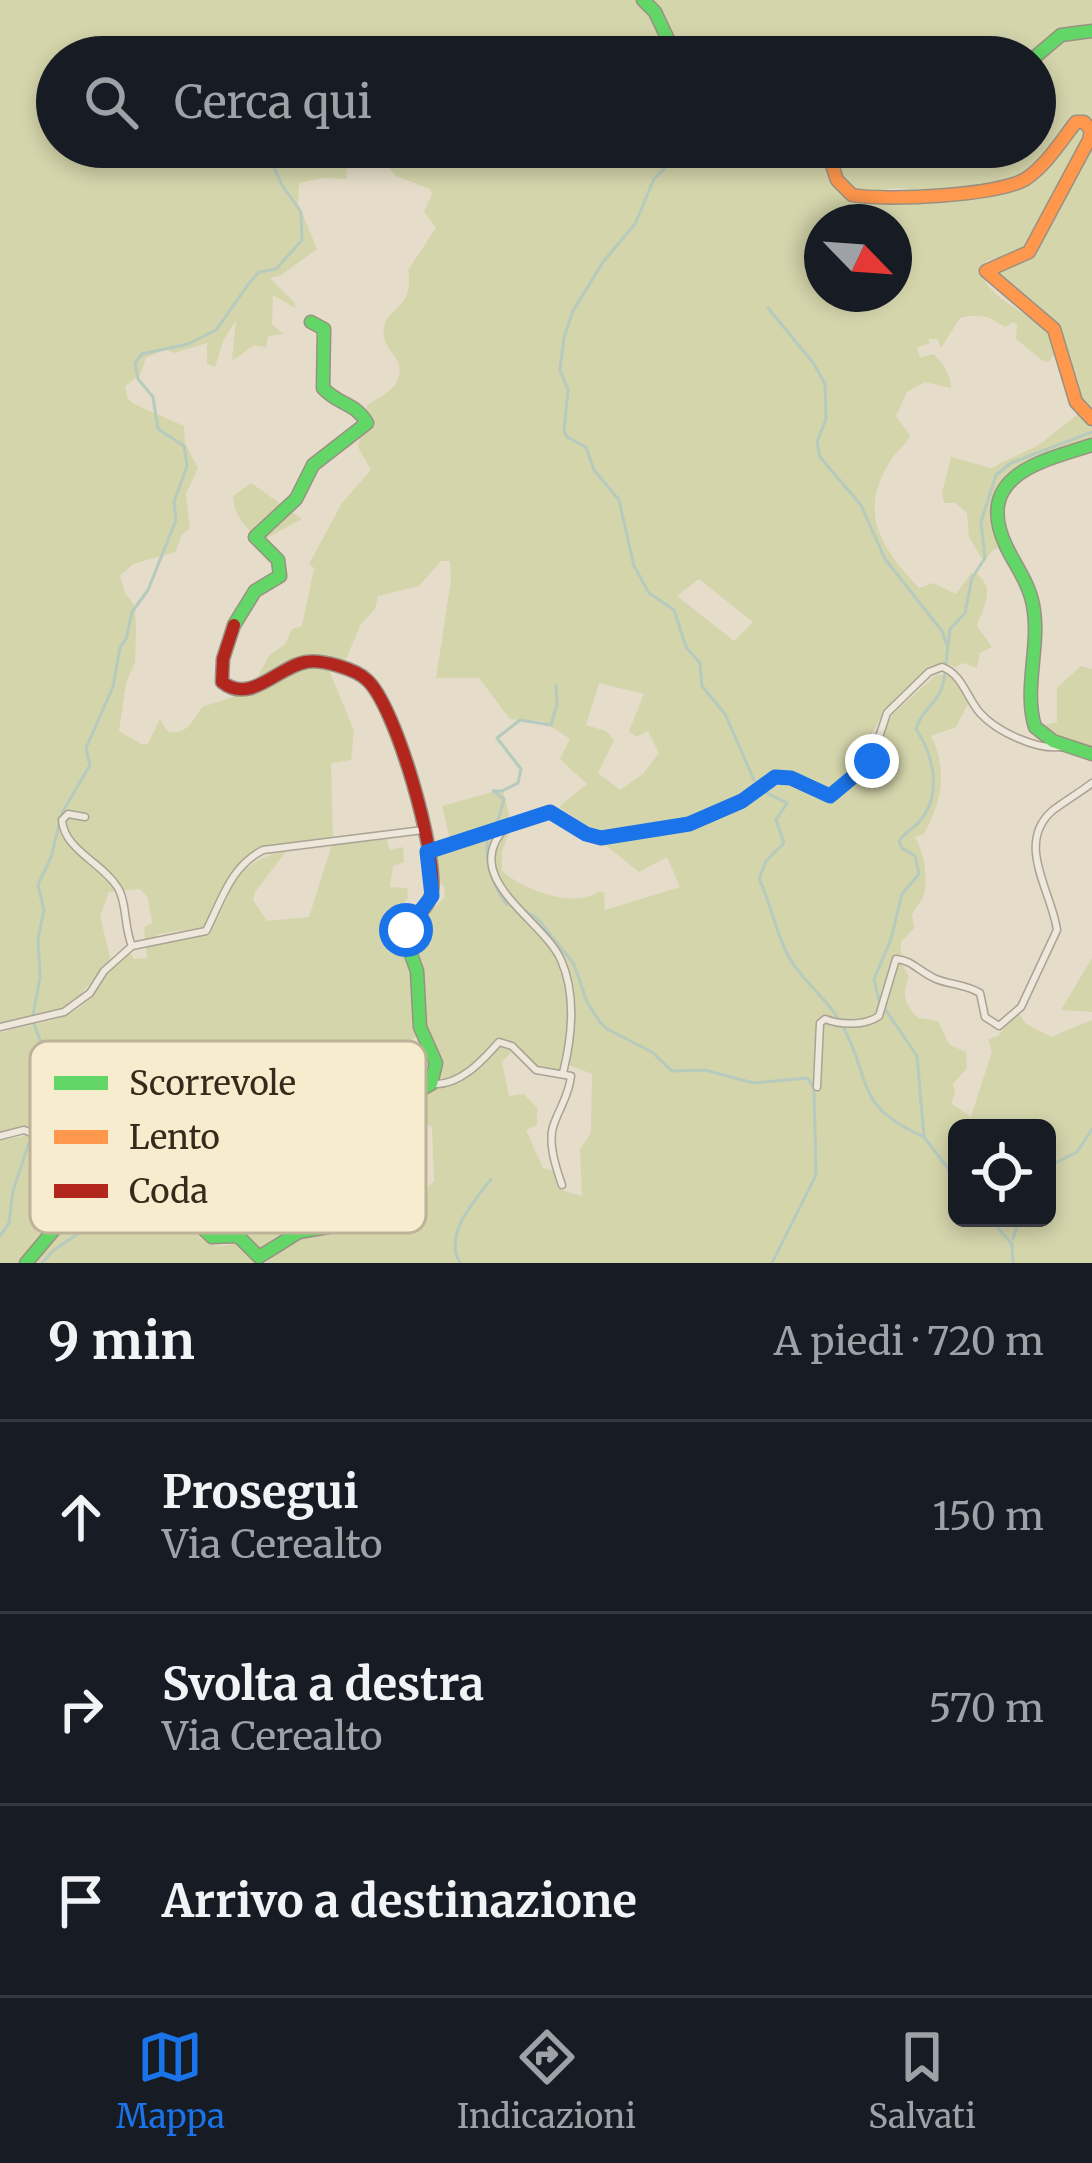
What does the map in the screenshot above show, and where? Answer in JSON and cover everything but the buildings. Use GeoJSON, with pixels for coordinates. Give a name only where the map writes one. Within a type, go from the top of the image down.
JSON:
{"type":"FeatureCollection","features":[{"type":"Feature","properties":{"kind":"street"},"geometry":{"type":"LineString","coordinates":[[643,0],[658,14],[664,36]]}},
{"type":"Feature","properties":{"kind":"street"},"geometry":{"type":"LineString","coordinates":[[1056,39],[1092,31]]}},
{"type":"Feature","properties":{"kind":"street"},"geometry":{"type":"LineString","coordinates":[[1056,144],[1076,122],[1084,122],[1091,130],[1029,252],[986,271],[1054,329],[1076,402],[1092,419]]}},
{"type":"Feature","properties":{"kind":"street"},"geometry":{"type":"LineString","coordinates":[[832,168],[836,181],[861,199],[937,198],[1017,183],[1035,168]]}},
{"type":"Feature","properties":{"kind":"street"},"geometry":{"type":"LineString","coordinates":[[310,322],[324,329],[320,381],[326,394],[333,402],[359,409],[367,423],[313,464],[296,499],[255,537],[278,560],[280,576],[256,589],[242,609],[220,669],[222,682],[231,689],[249,690],[302,662],[319,661],[366,678],[382,704],[413,780],[427,852],[432,896],[411,921],[405,940],[417,971],[420,1027],[436,1063],[431,1084]]}},
{"type":"Feature","properties":{"kind":"street"},"geometry":{"type":"LineString","coordinates":[[1092,445],[1017,471],[996,513],[1032,600],[1035,650],[1030,716],[1036,729],[1065,746],[1092,754]]}},
{"type":"Feature","properties":{"kind":"street"},"geometry":{"type":"LineString","coordinates":[[427,852],[550,812],[601,838],[689,824],[742,801],[775,777],[791,778],[830,796],[872,761],[887,713],[929,672],[942,667],[952,670],[982,716],[1031,743],[1065,746]]}},
{"type":"Feature","properties":{"kind":"street"},"geometry":{"type":"LineString","coordinates":[[817,1087],[820,1023],[826,1019],[836,1024],[873,1021],[885,1002],[892,963],[898,958],[938,981],[959,982],[980,993],[985,1017],[999,1026],[1021,1007],[1057,930],[1036,865],[1040,827],[1048,814],[1092,783]]}},
{"type":"Feature","properties":{"kind":"street"},"geometry":{"type":"LineString","coordinates":[[85,817],[68,814],[62,820],[64,835],[119,890],[123,927],[132,946]]}},
{"type":"Feature","properties":{"kind":"street"},"geometry":{"type":"LineString","coordinates":[[510,823],[496,840],[494,875],[506,897],[550,939],[568,979],[571,1009],[563,1073]]}},
{"type":"Feature","properties":{"kind":"street"},"geometry":{"type":"LineString","coordinates":[[0,1027],[64,1012],[90,994],[104,971],[132,946],[206,931],[232,875],[250,856],[263,850],[423,830]]}},
{"type":"Feature","properties":{"kind":"street"},"geometry":{"type":"LineString","coordinates":[[426,1087],[458,1078],[499,1042],[506,1042],[536,1070],[571,1076],[566,1104],[552,1128],[553,1160],[562,1185]]}},
{"type":"Feature","properties":{"kind":"street"},"geometry":{"type":"LineString","coordinates":[[0,1136],[30,1132]]}},
{"type":"Feature","properties":{"kind":"street"},"geometry":{"type":"LineString","coordinates":[[26,1263],[49,1233]]}},
{"type":"Feature","properties":{"kind":"street"},"geometry":{"type":"LineString","coordinates":[[208,1233],[244,1238],[259,1258],[300,1233]]}},
{"type":"Feature","properties":{"kind":"green space"},"geometry":{"type":"Polygon","coordinates":[[[0,0],[1092,0],[1092,123],[1085,118],[1070,123],[1056,139],[1056,36],[36,36],[36,168],[351,168],[346,169],[347,179],[299,183],[298,203],[317,249],[270,278],[294,302],[295,308],[273,295],[272,324],[283,334],[268,336],[266,348],[251,347],[232,360],[236,320],[215,367],[207,364],[207,343],[174,353],[165,349],[146,358],[140,375],[125,386],[134,404],[184,426],[185,443],[198,468],[186,494],[190,528],[175,552],[133,564],[120,576],[135,606],[136,634],[135,662],[126,683],[119,731],[148,744],[160,719],[167,731],[179,732],[202,707],[253,685],[269,656],[286,643],[292,629],[302,626],[314,568],[309,564],[342,503],[371,470],[358,447],[367,406],[391,389],[399,374],[384,327],[407,294],[408,270],[436,228],[424,212],[430,189],[396,176],[390,168],[1031,168],[1009,180],[926,193],[900,188],[858,192],[831,169],[832,185],[856,202],[899,198],[933,202],[1056,168],[1056,154],[1077,130],[1086,131],[1022,251],[987,261],[980,269],[994,292],[1040,326],[1058,350],[1048,362],[1043,361],[1016,339],[1017,324],[1005,327],[978,316],[960,318],[941,348],[937,339],[928,339],[930,343],[917,348],[920,358],[933,354],[948,374],[951,388],[925,382],[907,392],[896,416],[910,435],[893,457],[876,495],[875,513],[884,544],[919,588],[933,583],[956,594],[971,573],[982,579],[987,598],[977,626],[992,647],[980,653],[977,668],[963,663],[930,666],[886,708],[871,735],[866,758],[837,787],[822,789],[799,775],[777,771],[694,817],[592,829],[559,807],[587,784],[560,759],[570,739],[543,721],[510,719],[479,678],[436,678],[450,561],[441,561],[419,586],[378,596],[346,659],[329,670],[354,731],[351,760],[331,763],[333,844],[385,835],[390,850],[403,847],[404,862],[393,866],[390,887],[407,888],[408,898],[389,918],[406,934],[445,897],[432,860],[437,851],[512,825],[502,851],[502,871],[535,890],[563,898],[599,891],[604,893],[605,910],[680,887],[667,857],[639,872],[598,839],[697,827],[779,781],[820,798],[841,796],[875,763],[880,738],[893,714],[936,675],[950,675],[969,702],[956,727],[931,736],[940,761],[941,785],[924,834],[915,837],[926,883],[912,915],[914,928],[901,942],[901,963],[909,976],[906,998],[918,1018],[938,1021],[949,1044],[965,1052],[966,1048],[967,1068],[953,1084],[951,1103],[971,1117],[992,1051],[988,1039],[998,1036],[1018,1012],[1025,1023],[1051,1037],[1092,1020],[1092,1263],[266,1263],[298,1237],[426,1233],[426,1188],[434,1181],[426,1093],[438,1076],[423,1030],[406,1041],[30,1041],[30,1127],[0,1131],[0,1033],[58,1019],[79,1008],[110,968],[59,1010],[0,1025],[0,0]],[[699,579],[677,596],[734,641],[753,622],[699,579]],[[599,683],[586,725],[606,731],[614,740],[598,773],[620,790],[643,774],[659,753],[648,731],[636,737],[629,731],[644,694],[599,683]],[[325,838],[256,851],[237,867],[204,927],[158,934],[150,942],[209,935],[243,871],[287,850],[253,900],[267,921],[309,917],[332,844],[325,838]],[[140,889],[109,892],[100,916],[112,965],[130,952],[134,959],[147,958],[144,927],[152,923],[148,898],[140,889]],[[516,1047],[502,1062],[509,1096],[524,1094],[537,1107],[537,1125],[526,1130],[543,1168],[554,1171],[561,1190],[582,1196],[580,1149],[591,1133],[592,1074],[567,1064],[564,1074],[536,1073],[526,1053],[516,1047]]]}},
{"type":"Feature","properties":{"kind":"green space"},"geometry":{"type":"Polygon","coordinates":[[[1092,143],[1092,413],[1080,396],[1056,325],[989,271],[1024,261],[1092,143]]]}},
{"type":"Feature","properties":{"kind":"green space"},"geometry":{"type":"Polygon","coordinates":[[[1078,414],[1092,427],[1092,439],[1030,460],[1001,482],[995,519],[1003,545],[984,562],[969,537],[967,513],[955,503],[944,503],[951,457],[991,468],[1039,445],[1078,414]]]}},
{"type":"Feature","properties":{"kind":"green space"},"geometry":{"type":"Polygon","coordinates":[[[251,483],[302,519],[263,540],[257,536],[238,516],[233,496],[251,483]]]}},
{"type":"Feature","properties":{"kind":"green space"},"geometry":{"type":"Polygon","coordinates":[[[1081,666],[1092,669],[1092,748],[1040,726],[1057,722],[1057,688],[1081,666]]]}},
{"type":"Feature","properties":{"kind":"green space"},"geometry":{"type":"Polygon","coordinates":[[[503,789],[510,820],[450,840],[442,806],[503,789]]]}},
{"type":"Feature","properties":{"kind":"green space"},"geometry":{"type":"Polygon","coordinates":[[[1092,958],[1092,1012],[1061,1010],[1092,958]]]}},
{"type":"Feature","properties":{"kind":"green space"},"geometry":{"type":"Polygon","coordinates":[[[30,1135],[30,1233],[42,1233],[21,1263],[0,1263],[0,1140],[30,1135]]]}},
{"type":"Feature","properties":{"kind":"green space"},"geometry":{"type":"Polygon","coordinates":[[[56,1233],[197,1233],[219,1246],[239,1243],[256,1263],[32,1263],[56,1233]]]}},
{"type":"Feature","properties":{"kind":"green space"},"geometry":{"type":"Polygon","coordinates":[[[214,1233],[288,1233],[259,1253],[242,1234],[214,1233]]]}},
{"type":"Feature","properties":{"kind":"waterway"},"geometry":{"type":"LineString","coordinates":[[33,1015],[44,910],[38,885],[62,813],[90,765],[86,748],[113,687],[132,612],[148,590],[176,520],[174,502],[187,466],[184,446],[158,429],[153,397],[138,379],[135,363],[142,354],[188,344],[216,330],[259,272],[276,269],[302,240],[301,212],[274,168]]}},
{"type":"Feature","properties":{"kind":"waterway"},"geometry":{"type":"LineString","coordinates":[[665,168],[654,179],[635,224],[603,262],[573,311],[560,370],[568,390],[564,431],[586,447],[594,470],[619,500],[634,566],[649,593],[674,610],[686,647],[700,663],[702,686],[725,714],[754,780]]}},
{"type":"Feature","properties":{"kind":"waterway"},"geometry":{"type":"LineString","coordinates":[[768,308],[825,384],[826,419],[817,442],[820,457],[861,505],[885,559],[942,631],[947,645]]}},
{"type":"Feature","properties":{"kind":"waterway"},"geometry":{"type":"LineString","coordinates":[[946,663],[950,629],[965,613],[972,578],[985,558],[981,522],[996,475],[1011,463],[1092,432]]}},
{"type":"Feature","properties":{"kind":"waterway"},"geometry":{"type":"LineString","coordinates":[[879,1000],[874,979],[891,939],[902,894],[919,874],[915,856],[899,841],[927,810],[933,786],[931,762],[916,729],[941,691],[945,672]]}},
{"type":"Feature","properties":{"kind":"waterway"},"geometry":{"type":"LineString","coordinates":[[497,824],[504,799],[493,791],[518,783],[521,769],[497,738],[520,720],[551,725],[556,685]]}},
{"type":"Feature","properties":{"kind":"waterway"},"geometry":{"type":"LineString","coordinates":[[763,791],[787,803],[776,820],[784,843],[766,861],[759,879],[783,945],[841,1023],[874,1102],[924,1137]]}},
{"type":"Feature","properties":{"kind":"waterway"},"geometry":{"type":"LineString","coordinates":[[488,834],[490,871],[507,905]]}},
{"type":"Feature","properties":{"kind":"waterway"},"geometry":{"type":"LineString","coordinates":[[524,910],[537,918],[574,964],[587,1002],[600,1022],[652,1052],[672,1071],[705,1070],[753,1083],[807,1078],[814,1087],[816,1175],[772,1263]]}},
{"type":"Feature","properties":{"kind":"waterway"},"geometry":{"type":"LineString","coordinates":[[885,1009],[917,1056],[924,1137],[948,1168]]}},
{"type":"Feature","properties":{"kind":"waterway"},"geometry":{"type":"LineString","coordinates":[[34,1024],[40,1041]]}},
{"type":"Feature","properties":{"kind":"waterway"},"geometry":{"type":"LineString","coordinates":[[1056,1162],[1077,1152],[1092,1129]]}},
{"type":"Feature","properties":{"kind":"waterway"},"geometry":{"type":"LineString","coordinates":[[0,1236],[9,1223],[13,1191],[30,1140]]}},
{"type":"Feature","properties":{"kind":"waterway"},"geometry":{"type":"LineString","coordinates":[[460,1263],[455,1241],[458,1230],[491,1179]]}},
{"type":"Feature","properties":{"kind":"waterway"},"geometry":{"type":"LineString","coordinates":[[997,1227],[1012,1244],[1013,1263]]}},
{"type":"Feature","properties":{"kind":"waterway"},"geometry":{"type":"LineString","coordinates":[[1013,1239],[1016,1227]]}},
{"type":"Feature","properties":{"kind":"waterway"},"geometry":{"type":"LineString","coordinates":[[42,1263],[79,1233]]}},
{"type":"Feature","properties":{"kind":"traffic: fast"},"geometry":{"type":"LineString","coordinates":[[643,0],[666,36]]}},
{"type":"Feature","properties":{"kind":"traffic: fast"},"geometry":{"type":"LineString","coordinates":[[1056,39],[1092,31]]}},
{"type":"Feature","properties":{"kind":"traffic: fast"},"geometry":{"type":"LineString","coordinates":[[234,625],[255,591],[280,576],[278,560],[255,537],[296,499],[313,465],[367,423],[323,388],[324,329],[311,322]]}},
{"type":"Feature","properties":{"kind":"traffic: fast"},"geometry":{"type":"LineString","coordinates":[[1092,445],[1034,465],[1006,487],[998,503],[1006,546],[1033,605],[1035,727],[1053,741],[1092,754]]}},
{"type":"Feature","properties":{"kind":"traffic: fast"},"geometry":{"type":"LineString","coordinates":[[405,938],[417,971],[420,1027],[436,1063],[426,1087]]}},
{"type":"Feature","properties":{"kind":"traffic: fast"},"geometry":{"type":"LineString","coordinates":[[26,1263],[51,1233]]}},
{"type":"Feature","properties":{"kind":"traffic: fast"},"geometry":{"type":"LineString","coordinates":[[208,1233],[238,1236],[259,1257],[297,1233]]}},
{"type":"Feature","properties":{"kind":"traffic: slow"},"geometry":{"type":"LineString","coordinates":[[1056,148],[1076,122],[1084,122],[1091,130],[1029,252],[986,271],[1054,329],[1076,402],[1092,419]]}},
{"type":"Feature","properties":{"kind":"traffic: slow"},"geometry":{"type":"LineString","coordinates":[[833,168],[837,180],[852,195],[889,197],[993,189],[1027,178],[1038,168]]}},
{"type":"Feature","properties":{"kind":"traffic: jam"},"geometry":{"type":"LineString","coordinates":[[234,625],[223,659],[222,682],[233,688],[254,687],[312,661],[355,672],[378,695],[402,748],[432,872],[430,898],[405,938]]}},
{"type":"Feature","properties":{"kind":"route"},"geometry":{"type":"LineString","coordinates":[[406,930],[432,896],[427,852],[454,840],[550,812],[601,838],[689,824],[742,801],[775,777],[791,778],[830,796],[872,761]]}}]}
